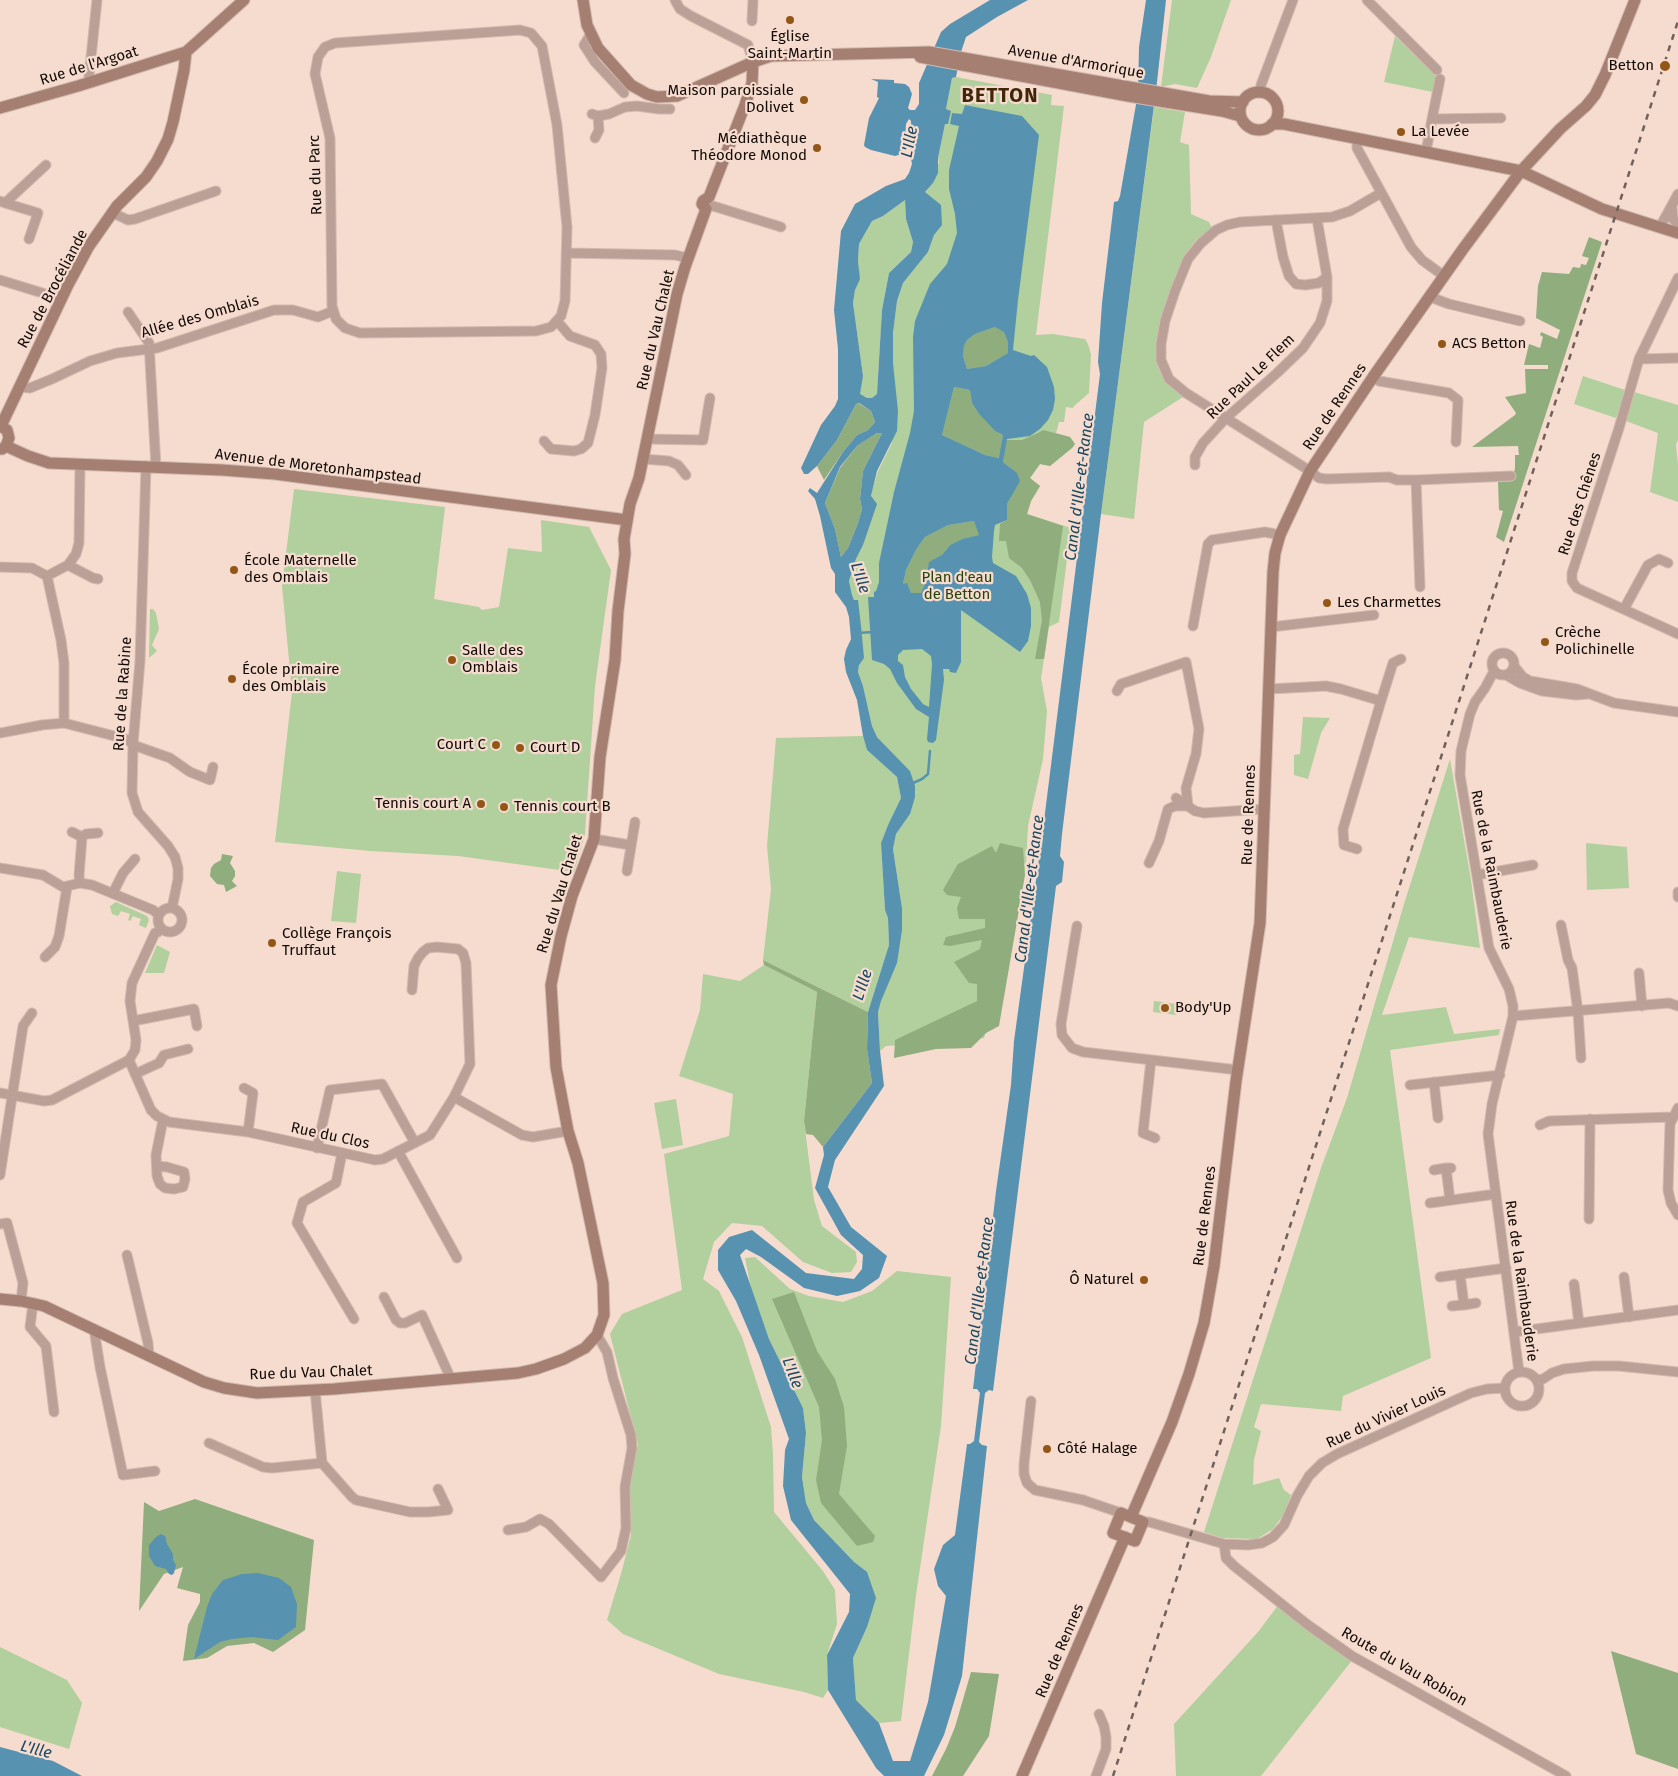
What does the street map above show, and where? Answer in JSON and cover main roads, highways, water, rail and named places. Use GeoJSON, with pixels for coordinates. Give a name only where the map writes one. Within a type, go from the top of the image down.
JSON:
{"type":"FeatureCollection","features":[{"type":"Feature","properties":{"kind":"main road"},"geometry":{"type":"LineString","coordinates":[[186,52],[244,0]]}},
{"type":"Feature","properties":{"kind":"main road","name":"Avenue d'Armorique"},"geometry":{"type":"LineString","coordinates":[[583,0],[590,35],[628,89],[657,97],[677,96],[753,62],[771,56],[904,53],[1159,96],[1243,102]]}},
{"type":"Feature","properties":{"kind":"main road","name":"Rue de Rennes"},"geometry":{"type":"LineString","coordinates":[[1022,1776],[1125,1537],[1113,1533],[1126,1515],[1179,1403],[1204,1323],[1214,1266],[1238,1070],[1260,923],[1273,572],[1275,553],[1280,535],[1310,471],[1373,376],[1444,276],[1521,171],[1595,95],[1635,0]]}},
{"type":"Feature","properties":{"kind":"main road","name":"Rue de l'Argoat"},"geometry":{"type":"LineString","coordinates":[[0,108],[186,52]]}},
{"type":"Feature","properties":{"kind":"main road","name":"Rue de Brocéliande"},"geometry":{"type":"LineString","coordinates":[[1,426],[89,246],[117,206],[146,177],[164,148],[173,122],[186,52]]}},
{"type":"Feature","properties":{"kind":"main road","name":"Rue du Vau Chalet"},"geometry":{"type":"LineString","coordinates":[[0,1299],[44,1306],[204,1382],[224,1388],[257,1392],[315,1390],[508,1375],[536,1369],[576,1353],[590,1344],[597,1335],[604,1315],[603,1282],[578,1163],[568,1131],[556,1067],[551,984],[572,896],[594,839],[600,756],[615,660],[630,504],[639,478],[675,302],[688,258],[745,105],[752,83],[753,62]]}},
{"type":"Feature","properties":{"kind":"main road"},"geometry":{"type":"LineString","coordinates":[[1260,93],[1267,95],[1272,99],[1277,111],[1276,118],[1268,128],[1257,130],[1246,126],[1240,116],[1240,106],[1243,102],[1250,95],[1260,93]]}},
{"type":"Feature","properties":{"kind":"main road","name":"Avenue d'Armorique"},"geometry":{"type":"LineString","coordinates":[[1159,96],[1240,116]]}},
{"type":"Feature","properties":{"kind":"main road"},"geometry":{"type":"LineString","coordinates":[[1277,111],[1295,122],[1314,130]]}},
{"type":"Feature","properties":{"kind":"main road"},"geometry":{"type":"LineString","coordinates":[[1272,124],[1284,124],[1521,171],[1602,209],[1678,233]]}},
{"type":"Feature","properties":{"kind":"main road"},"geometry":{"type":"LineString","coordinates":[[1,426],[8,434],[8,442],[3,448]]}},
{"type":"Feature","properties":{"kind":"main road","name":"Avenue de Moretonhampstead"},"geometry":{"type":"LineString","coordinates":[[3,448],[49,463],[276,474],[627,520]]}},
{"type":"Feature","properties":{"kind":"main road"},"geometry":{"type":"LineString","coordinates":[[1125,1537],[1135,1541],[1143,1522],[1126,1515]]}},
{"type":"Feature","properties":{"kind":"water"},"geometry":{"type":"Polygon","coordinates":[[[990,0],[1028,0],[966,37],[956,77],[952,78],[946,109],[951,111],[948,124],[945,124],[938,158],[938,173],[933,183],[925,192],[941,205],[942,225],[934,235],[928,252],[903,283],[897,301],[893,333],[893,363],[898,411],[897,431],[877,471],[871,496],[877,504],[849,581],[854,600],[858,600],[864,658],[859,665],[858,672],[872,726],[877,737],[910,771],[915,786],[915,797],[910,814],[896,834],[893,849],[902,908],[902,930],[897,963],[878,1012],[884,1086],[835,1160],[828,1187],[851,1227],[887,1256],[879,1278],[860,1291],[837,1296],[804,1288],[761,1257],[746,1249],[740,1255],[769,1339],[803,1408],[806,1433],[802,1477],[806,1503],[814,1520],[854,1562],[867,1572],[876,1598],[867,1627],[853,1658],[856,1700],[879,1723],[893,1761],[910,1761],[928,1702],[946,1596],[938,1586],[934,1569],[943,1545],[955,1535],[967,1444],[974,1441],[980,1393],[977,1389],[973,1389],[996,1191],[1011,1085],[1014,1041],[1043,829],[1100,374],[1098,362],[1102,303],[1114,202],[1118,201],[1120,196],[1138,93],[1139,47],[1146,0],[1166,0],[1062,834],[1060,856],[1064,862],[1062,882],[1056,886],[993,1391],[989,1390],[985,1393],[979,1442],[987,1446],[962,1676],[944,1735],[924,1776],[884,1776],[876,1768],[828,1690],[827,1655],[849,1612],[850,1594],[791,1520],[783,1486],[785,1450],[789,1439],[759,1355],[736,1301],[718,1270],[718,1250],[729,1237],[752,1230],[806,1273],[854,1279],[862,1269],[863,1255],[841,1235],[815,1188],[824,1155],[823,1147],[872,1083],[867,1049],[868,1012],[889,945],[881,843],[901,798],[897,777],[867,750],[857,700],[846,672],[844,659],[851,639],[849,617],[846,607],[835,592],[835,574],[831,568],[820,516],[815,499],[808,491],[810,488],[817,493],[843,452],[857,435],[868,430],[875,422],[871,411],[859,403],[856,404],[837,440],[817,466],[808,474],[804,474],[801,468],[821,425],[838,399],[838,349],[834,310],[841,231],[855,204],[886,186],[905,179],[912,164],[910,153],[911,121],[909,119],[906,124],[904,151],[902,154],[895,156],[871,150],[864,145],[869,118],[879,98],[877,97],[878,82],[871,79],[894,80],[894,83],[905,84],[909,87],[912,94],[908,108],[915,110],[919,104],[919,83],[941,32],[950,24],[990,0]],[[905,200],[883,216],[872,221],[859,244],[860,279],[855,290],[853,303],[863,376],[860,394],[867,398],[872,398],[877,394],[882,310],[889,273],[911,252],[913,242],[906,219],[905,200]],[[877,433],[857,446],[840,467],[825,503],[835,529],[841,557],[848,548],[858,523],[862,509],[860,499],[863,471],[882,433],[877,433]]]}},
{"type":"Feature","properties":{"kind":"water","name":"Plan d'eau de Betton"},"geometry":{"type":"Polygon","coordinates":[[[965,105],[1022,116],[1039,135],[1013,350],[1031,356],[1034,355],[1047,367],[1054,387],[1055,399],[1053,410],[1048,420],[1040,429],[1030,436],[1007,439],[1003,462],[1017,473],[1020,481],[1007,504],[1007,520],[995,525],[994,531],[993,563],[1016,576],[1027,594],[1031,608],[1031,626],[1028,641],[1020,652],[961,610],[961,662],[956,673],[950,672],[949,669],[943,669],[944,680],[936,740],[933,743],[928,742],[927,739],[929,717],[916,709],[897,683],[890,669],[884,664],[872,660],[868,597],[874,597],[874,592],[879,582],[879,563],[914,411],[913,337],[915,321],[930,284],[947,264],[957,233],[949,189],[949,170],[959,126],[950,124],[952,113],[962,114],[965,105]],[[995,327],[975,334],[967,340],[964,346],[963,356],[967,369],[986,366],[1008,353],[1008,342],[1004,332],[995,327]],[[954,387],[942,435],[985,455],[999,458],[1003,435],[995,431],[979,414],[972,403],[970,390],[954,387]],[[974,521],[948,525],[925,537],[917,548],[906,570],[903,584],[907,583],[911,593],[921,593],[926,582],[929,562],[942,555],[950,545],[962,539],[979,535],[974,521]],[[922,649],[903,650],[898,655],[898,661],[903,665],[905,677],[911,689],[923,704],[929,707],[931,656],[922,649]]]}},
{"type":"Feature","properties":{"kind":"water"},"geometry":{"type":"Polygon","coordinates":[[[161,1534],[165,1536],[176,1565],[172,1575],[166,1569],[155,1566],[149,1556],[149,1545],[161,1534]]]}},
{"type":"Feature","properties":{"kind":"water"},"geometry":{"type":"Polygon","coordinates":[[[258,1573],[279,1578],[291,1587],[297,1604],[296,1627],[278,1640],[251,1637],[220,1642],[194,1659],[212,1594],[223,1580],[242,1574],[258,1573]]]}},
{"type":"Feature","properties":{"kind":"water"},"geometry":{"type":"Polygon","coordinates":[[[0,1747],[53,1761],[82,1776],[0,1776],[0,1747]]]}},
{"type":"Feature","properties":{"kind":"waterway"},"geometry":{"type":"LineString","coordinates":[[858,633],[873,632]]}},
{"type":"Feature","properties":{"kind":"waterway"},"geometry":{"type":"LineString","coordinates":[[913,783],[928,774],[930,751]]}},
{"type":"Feature","properties":{"kind":"railway"},"geometry":{"type":"LineString","coordinates":[[1113,1776],[1678,21]]}},
{"type":"Feature","properties":{"kind":"place","name":"Église Saint-Martin"},"geometry":{"type":"Point","coordinates":[790,20]}},
{"type":"Feature","properties":{"kind":"place","name":"Betton"},"geometry":{"type":"Point","coordinates":[1665,66]}},
{"type":"Feature","properties":{"kind":"place","name":"Maison paroissiale Dolivet"},"geometry":{"type":"Point","coordinates":[804,100]}},
{"type":"Feature","properties":{"kind":"place","name":"La Levée"},"geometry":{"type":"Point","coordinates":[1401,132]}},
{"type":"Feature","properties":{"kind":"place","name":"Médiathèque Théodore Monod"},"geometry":{"type":"Point","coordinates":[817,148]}},
{"type":"Feature","properties":{"kind":"place","name":"ACS Betton"},"geometry":{"type":"Point","coordinates":[1442,344]}},
{"type":"Feature","properties":{"kind":"place","name":"École Maternelle des Omblais"},"geometry":{"type":"Point","coordinates":[234,570]}},
{"type":"Feature","properties":{"kind":"place","name":"Les Charmettes"},"geometry":{"type":"Point","coordinates":[1327,603]}},
{"type":"Feature","properties":{"kind":"place","name":"Crèche Polichinelle"},"geometry":{"type":"Point","coordinates":[1545,642]}},
{"type":"Feature","properties":{"kind":"place","name":"Salle des Omblais"},"geometry":{"type":"Point","coordinates":[452,660]}},
{"type":"Feature","properties":{"kind":"place","name":"École primaire des Omblais"},"geometry":{"type":"Point","coordinates":[232,679]}},
{"type":"Feature","properties":{"kind":"place","name":"Court C"},"geometry":{"type":"Point","coordinates":[496,745]}},
{"type":"Feature","properties":{"kind":"place","name":"Court D"},"geometry":{"type":"Point","coordinates":[520,748]}},
{"type":"Feature","properties":{"kind":"place","name":"Tennis court A"},"geometry":{"type":"Point","coordinates":[481,804]}},
{"type":"Feature","properties":{"kind":"place","name":"Tennis court B"},"geometry":{"type":"Point","coordinates":[504,807]}},
{"type":"Feature","properties":{"kind":"place","name":"Collège François Truffaut"},"geometry":{"type":"Point","coordinates":[272,943]}},
{"type":"Feature","properties":{"kind":"place","name":"Body'Up"},"geometry":{"type":"Point","coordinates":[1165,1008]}},
{"type":"Feature","properties":{"kind":"place","name":"Ô Naturel"},"geometry":{"type":"Point","coordinates":[1144,1280]}},
{"type":"Feature","properties":{"kind":"place","name":"Côté Halage"},"geometry":{"type":"Point","coordinates":[1047,1449]}},
{"type":"Feature","properties":{"kind":"district","name":"BETTON"},"geometry":{"type":"Point","coordinates":[1000,96]}},
{"type":"Feature","properties":{"kind":"water label","name":"L'Ille"},"geometry":{"type":"Point","coordinates":[910,142]}},
{"type":"Feature","properties":{"kind":"water label","name":"Canal d'Ille-et-Rance"},"geometry":{"type":"Point","coordinates":[1080,487]}},
{"type":"Feature","properties":{"kind":"water label","name":"L'Ille"},"geometry":{"type":"Point","coordinates":[860,578]}},
{"type":"Feature","properties":{"kind":"water label","name":"Canal d'Ille-et-Rance"},"geometry":{"type":"Point","coordinates":[1030,889]}},
{"type":"Feature","properties":{"kind":"water label","name":"L'Ille"},"geometry":{"type":"Point","coordinates":[863,985]}},
{"type":"Feature","properties":{"kind":"water label","name":"Canal d'Ille-et-Rance"},"geometry":{"type":"Point","coordinates":[980,1291]}},
{"type":"Feature","properties":{"kind":"water label","name":"L'Ille"},"geometry":{"type":"Point","coordinates":[792,1373]}},
{"type":"Feature","properties":{"kind":"water label","name":"L'Ille"},"geometry":{"type":"Point","coordinates":[36,1750]}}]}
